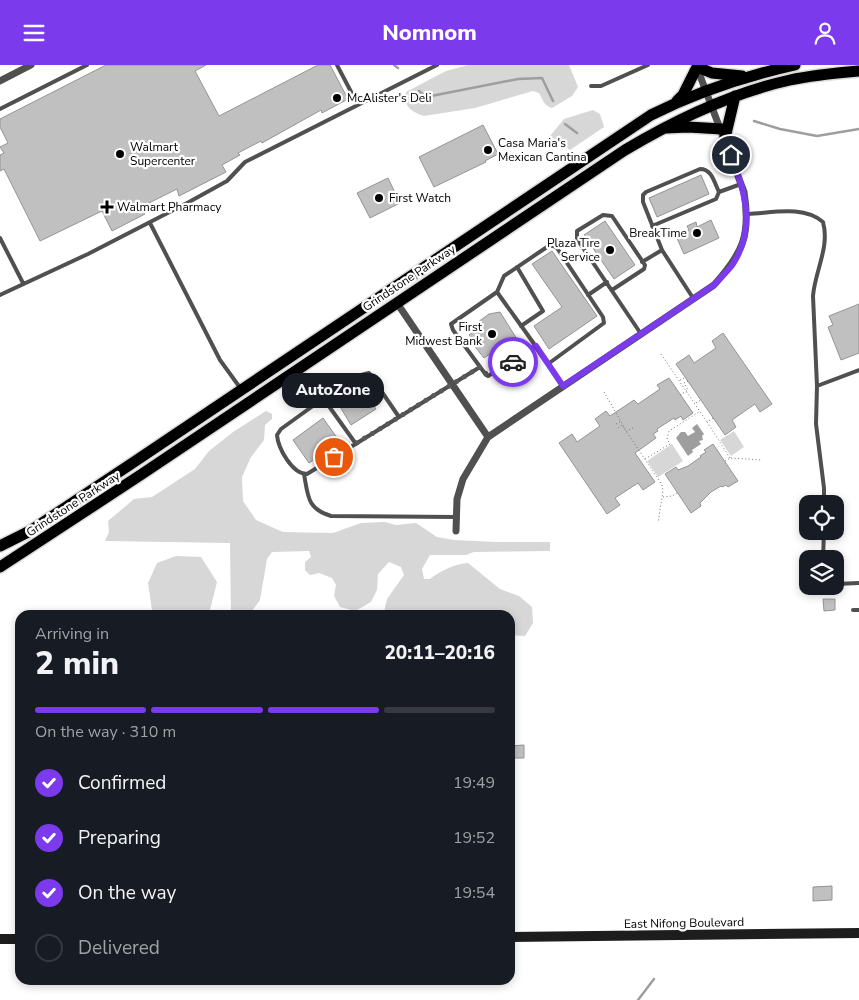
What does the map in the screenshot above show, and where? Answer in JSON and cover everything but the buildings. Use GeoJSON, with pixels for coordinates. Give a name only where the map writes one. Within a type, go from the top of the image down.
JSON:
{"type":"FeatureCollection","features":[{"type":"Feature","properties":{"kind":"main road","name":"Grindstone Parkway"},"geometry":{"type":"LineString","coordinates":[[0,546],[38,525],[616,136],[675,103],[746,77],[795,65]]}},
{"type":"Feature","properties":{"kind":"main road"},"geometry":{"type":"LineString","coordinates":[[675,103],[683,95],[696,66],[712,73],[746,77]]}},
{"type":"Feature","properties":{"kind":"main road","name":"Grindstone Parkway"},"geometry":{"type":"LineString","coordinates":[[0,567],[142,475],[625,150],[712,104],[790,80],[859,71]]}},
{"type":"Feature","properties":{"kind":"main road"},"geometry":{"type":"LineString","coordinates":[[662,129],[688,127],[723,134],[736,96]]}},
{"type":"Feature","properties":{"kind":"street"},"geometry":{"type":"LineString","coordinates":[[0,81],[31,65]]}},
{"type":"Feature","properties":{"kind":"street"},"geometry":{"type":"LineString","coordinates":[[456,531],[457,499],[463,479],[488,437],[714,285],[733,264],[745,236],[748,214],[742,183],[696,66]]}},
{"type":"Feature","properties":{"kind":"street"},"geometry":{"type":"LineString","coordinates":[[396,303],[488,437]]}},
{"type":"Feature","properties":{"kind":"street","name":"East Nifong Boulevard"},"geometry":{"type":"LineString","coordinates":[[515,937],[859,933]]}},
{"type":"Feature","properties":{"kind":"street"},"geometry":{"type":"LineString","coordinates":[[0,939],[15,939]]}},
{"type":"Feature","properties":{"kind":"lane"},"geometry":{"type":"LineString","coordinates":[[0,109],[87,65]]}},
{"type":"Feature","properties":{"kind":"lane"},"geometry":{"type":"LineString","coordinates":[[337,65],[358,105]]}},
{"type":"Feature","properties":{"kind":"lane"},"geometry":{"type":"LineString","coordinates":[[0,295],[23,283],[42,277],[150,223],[227,181],[245,162],[436,65]]}},
{"type":"Feature","properties":{"kind":"lane"},"geometry":{"type":"LineString","coordinates":[[591,85],[601,86],[648,65]]}},
{"type":"Feature","properties":{"kind":"lane"},"geometry":{"type":"LineString","coordinates":[[693,299],[662,250],[642,202],[643,195],[700,169],[711,174],[719,192]]}},
{"type":"Feature","properties":{"kind":"lane"},"geometry":{"type":"LineString","coordinates":[[652,226],[716,199],[719,192],[742,183]]}},
{"type":"Feature","properties":{"kind":"lane"},"geometry":{"type":"LineString","coordinates":[[748,214],[802,212],[810,213],[823,222],[825,243],[814,287],[814,296],[817,386],[816,424],[824,495]]}},
{"type":"Feature","properties":{"kind":"lane"},"geometry":{"type":"LineString","coordinates":[[612,290],[644,269],[645,265],[612,216],[603,215],[577,231],[577,239],[641,333]]}},
{"type":"Feature","properties":{"kind":"lane"},"geometry":{"type":"LineString","coordinates":[[150,223],[220,360],[242,389]]}},
{"type":"Feature","properties":{"kind":"lane"},"geometry":{"type":"LineString","coordinates":[[0,238],[23,283]]}},
{"type":"Feature","properties":{"kind":"lane"},"geometry":{"type":"LineString","coordinates":[[536,346],[491,375],[486,375],[453,330],[451,324],[497,292],[504,276],[547,247],[555,246],[603,317],[604,323],[548,364]]}},
{"type":"Feature","properties":{"kind":"lane"},"geometry":{"type":"LineString","coordinates":[[642,262],[662,250]]}},
{"type":"Feature","properties":{"kind":"lane"},"geometry":{"type":"LineString","coordinates":[[517,267],[543,311],[521,326]]}},
{"type":"Feature","properties":{"kind":"lane"},"geometry":{"type":"LineString","coordinates":[[588,295],[606,282]]}},
{"type":"Feature","properties":{"kind":"lane"},"geometry":{"type":"LineString","coordinates":[[497,292],[563,386]]}},
{"type":"Feature","properties":{"kind":"lane"},"geometry":{"type":"LineString","coordinates":[[399,417],[369,373],[352,377],[281,429],[277,435],[280,447],[287,458],[299,472],[308,474],[480,367]]}},
{"type":"Feature","properties":{"kind":"lane"},"geometry":{"type":"LineString","coordinates":[[817,386],[859,370]]}},
{"type":"Feature","properties":{"kind":"lane"},"geometry":{"type":"LineString","coordinates":[[323,398],[356,443]]}},
{"type":"Feature","properties":{"kind":"lane"},"geometry":{"type":"LineString","coordinates":[[304,474],[308,499],[318,512],[330,517],[456,517]]}},
{"type":"Feature","properties":{"kind":"lane"},"geometry":{"type":"LineString","coordinates":[[844,584],[859,583]]}},
{"type":"Feature","properties":{"kind":"lane"},"geometry":{"type":"LineString","coordinates":[[853,610],[859,610]]}},
{"type":"Feature","properties":{"kind":"path"},"geometry":{"type":"LineString","coordinates":[[661,354],[730,458]]}},
{"type":"Feature","properties":{"kind":"path"},"geometry":{"type":"LineString","coordinates":[[680,381],[686,377]]}},
{"type":"Feature","properties":{"kind":"path"},"geometry":{"type":"LineString","coordinates":[[686,391],[688,390],[684,383],[688,381]]}},
{"type":"Feature","properties":{"kind":"path"},"geometry":{"type":"LineString","coordinates":[[680,395],[686,391]]}},
{"type":"Feature","properties":{"kind":"path"},"geometry":{"type":"LineString","coordinates":[[604,392],[634,443],[662,485],[658,523]]}},
{"type":"Feature","properties":{"kind":"path"},"geometry":{"type":"LineString","coordinates":[[695,403],[701,400]]}},
{"type":"Feature","properties":{"kind":"path"},"geometry":{"type":"LineString","coordinates":[[645,460],[670,444],[667,439],[669,431],[700,411]]}},
{"type":"Feature","properties":{"kind":"path"},"geometry":{"type":"LineString","coordinates":[[707,422],[713,418]]}},
{"type":"Feature","properties":{"kind":"path"},"geometry":{"type":"LineString","coordinates":[[616,424],[622,421]]}},
{"type":"Feature","properties":{"kind":"path"},"geometry":{"type":"LineString","coordinates":[[618,428],[622,425],[628,431]]}},
{"type":"Feature","properties":{"kind":"path"},"geometry":{"type":"LineString","coordinates":[[628,431],[634,428]]}},
{"type":"Feature","properties":{"kind":"path"},"geometry":{"type":"LineString","coordinates":[[630,446],[634,443]]}},
{"type":"Feature","properties":{"kind":"path"},"geometry":{"type":"LineString","coordinates":[[725,461],[730,458],[762,460]]}},
{"type":"Feature","properties":{"kind":"path"},"geometry":{"type":"LineString","coordinates":[[643,465],[647,463]]}},
{"type":"Feature","properties":{"kind":"path"},"geometry":{"type":"LineString","coordinates":[[662,497],[672,496],[677,493]]}},
{"type":"Feature","properties":{"kind":"shaded area"},"geometry":{"type":"Polygon","coordinates":[[[468,65],[569,65],[578,87],[572,96],[552,108],[545,104],[539,93],[533,91],[475,108],[424,116],[415,113],[409,108],[405,97],[406,92],[446,71],[468,65]]]}},
{"type":"Feature","properties":{"kind":"shaded area"},"geometry":{"type":"Polygon","coordinates":[[[593,110],[600,114],[604,127],[570,150],[550,136],[564,119],[593,110]]]}},
{"type":"Feature","properties":{"kind":"shaded area"},"geometry":{"type":"Polygon","coordinates":[[[266,411],[272,414],[272,419],[265,425],[264,440],[251,457],[242,477],[243,501],[256,520],[283,532],[333,533],[361,523],[385,522],[396,525],[416,523],[437,537],[454,540],[550,542],[550,551],[474,552],[466,555],[430,555],[422,569],[424,579],[430,579],[448,568],[468,563],[500,589],[519,596],[532,607],[533,623],[525,636],[515,635],[515,610],[384,610],[387,599],[404,575],[401,567],[389,562],[378,574],[377,590],[371,602],[357,610],[351,610],[340,607],[334,596],[336,585],[332,578],[319,573],[310,575],[305,570],[305,562],[311,557],[309,551],[272,552],[267,559],[260,600],[253,610],[231,610],[230,543],[105,541],[109,532],[108,521],[134,499],[152,497],[195,469],[209,451],[233,432],[266,411]]]}},
{"type":"Feature","properties":{"kind":"shaded area"},"geometry":{"type":"Polygon","coordinates":[[[697,424],[704,434],[702,436],[703,440],[699,441],[701,444],[692,450],[693,452],[688,456],[676,438],[681,432],[685,432],[688,436],[695,432],[692,428],[697,424]]]}},
{"type":"Feature","properties":{"kind":"shaded area"},"geometry":{"type":"Polygon","coordinates":[[[734,431],[744,447],[731,456],[720,440],[734,431]]]}},
{"type":"Feature","properties":{"kind":"shaded area"},"geometry":{"type":"Polygon","coordinates":[[[672,444],[683,461],[658,477],[647,461],[672,444]]]}},
{"type":"Feature","properties":{"kind":"shaded area"},"geometry":{"type":"Polygon","coordinates":[[[176,556],[201,557],[217,582],[210,610],[152,610],[148,583],[157,563],[176,556]]]}},
{"type":"Feature","properties":{"kind":"waterway"},"geometry":{"type":"LineString","coordinates":[[394,65],[398,68]]}},
{"type":"Feature","properties":{"kind":"waterway"},"geometry":{"type":"LineString","coordinates":[[419,91],[426,97],[518,79],[542,78],[553,101]]}},
{"type":"Feature","properties":{"kind":"waterway"},"geometry":{"type":"LineString","coordinates":[[754,121],[780,129],[817,136],[859,129]]}},
{"type":"Feature","properties":{"kind":"waterway"},"geometry":{"type":"LineString","coordinates":[[565,124],[577,133]]}},
{"type":"Feature","properties":{"kind":"waterway"},"geometry":{"type":"LineString","coordinates":[[638,1000],[654,979]]}},
{"type":"Feature","properties":{"kind":"way so far"},"geometry":{"type":"LineString","coordinates":[[334,457],[480,367],[488,376],[513,362]]}},
{"type":"Feature","properties":{"kind":"place","name":"McAlister's Deli"},"geometry":{"type":"Point","coordinates":[337,98]}},
{"type":"Feature","properties":{"kind":"place","name":"Casa Maria's Mexican Cantina"},"geometry":{"type":"Point","coordinates":[488,150]}},
{"type":"Feature","properties":{"kind":"place","name":"Walmart Supercenter"},"geometry":{"type":"Point","coordinates":[120,154]}},
{"type":"Feature","properties":{"kind":"place","name":"First Watch"},"geometry":{"type":"Point","coordinates":[379,198]}},
{"type":"Feature","properties":{"kind":"place","name":"Walmart Pharmacy"},"geometry":{"type":"Point","coordinates":[107,207]}},
{"type":"Feature","properties":{"kind":"place","name":"BreakTime"},"geometry":{"type":"Point","coordinates":[697,233]}},
{"type":"Feature","properties":{"kind":"place","name":"Plaza Tire Service"},"geometry":{"type":"Point","coordinates":[610,250]}},
{"type":"Feature","properties":{"kind":"place","name":"First Midwest Bank"},"geometry":{"type":"Point","coordinates":[492,334]}},
{"type":"Feature","properties":{"kind":"place","name":"AutoZone"},"geometry":{"type":"Point","coordinates":[334,457]}},
{"type":"Feature","properties":{"kind":"route"},"geometry":{"type":"LineString","coordinates":[[513,362],[536,346],[563,386],[714,285],[733,264],[745,236],[748,214],[744,192],[731,155]]}}]}
